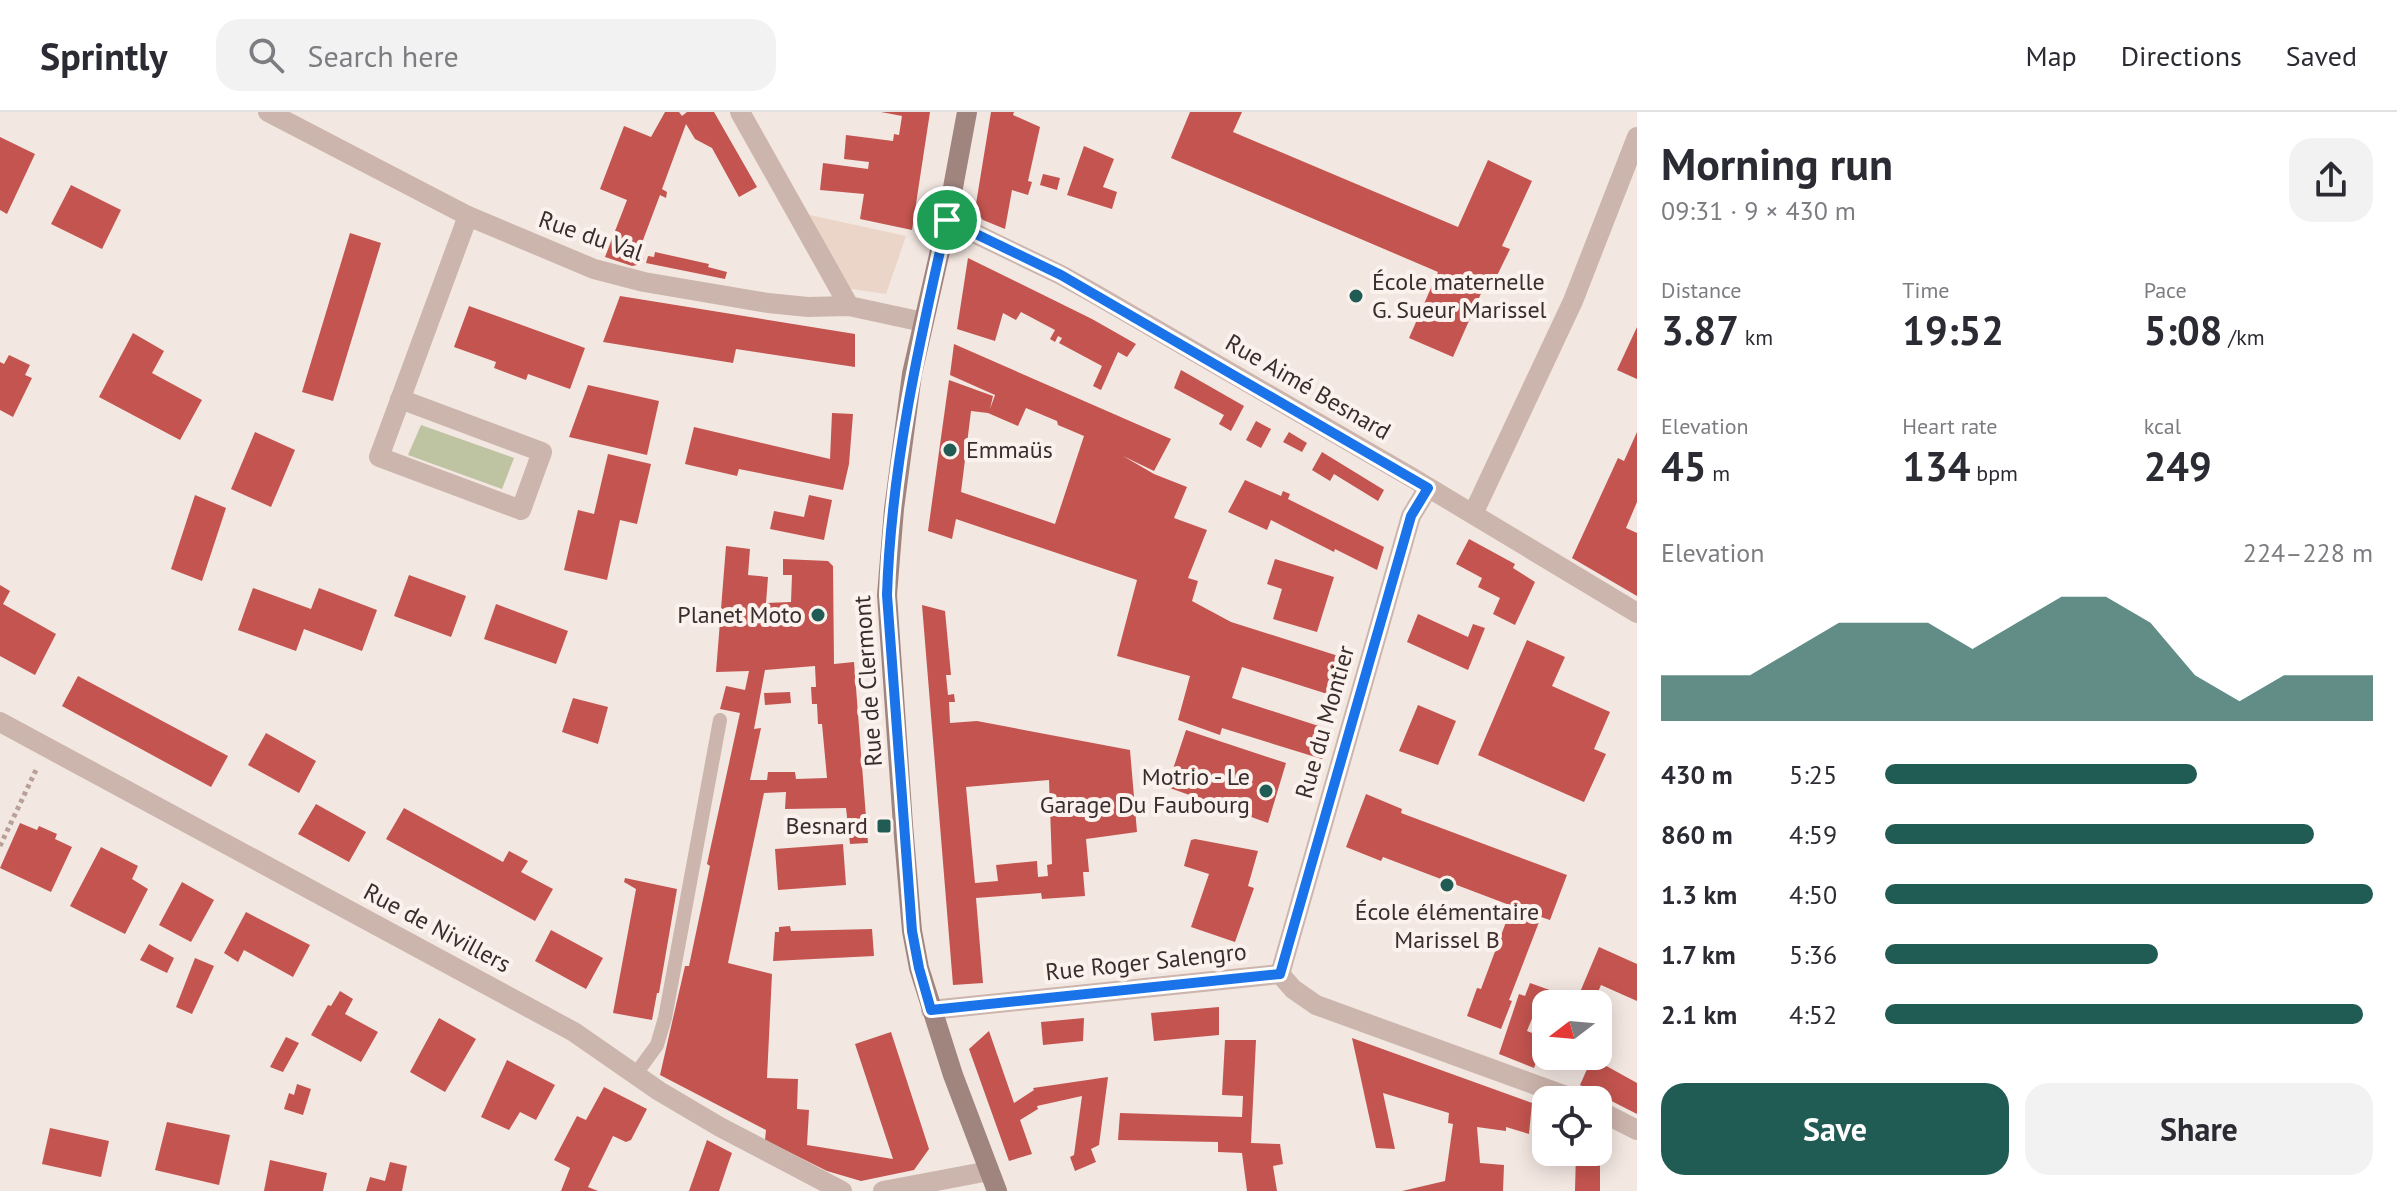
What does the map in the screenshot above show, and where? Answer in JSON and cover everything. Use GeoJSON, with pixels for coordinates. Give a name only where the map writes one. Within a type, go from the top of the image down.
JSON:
{"type":"FeatureCollection","features":[{"type":"Feature","properties":{"kind":"main road","name":"Rue de Clermont"},"geometry":{"type":"LineString","coordinates":[[967,112],[947,220],[912,374],[894,509],[887,595],[912,931],[931,1010],[997,1191]]}},
{"type":"Feature","properties":{"kind":"street","name":"Rue du Val"},"geometry":{"type":"LineString","coordinates":[[268,112],[468,216],[575,262],[618,276],[788,306],[849,306],[923,322]]}},
{"type":"Feature","properties":{"kind":"street"},"geometry":{"type":"LineString","coordinates":[[740,112],[849,306]]}},
{"type":"Feature","properties":{"kind":"street"},"geometry":{"type":"LineString","coordinates":[[1473,514],[1573,301],[1637,137]]}},
{"type":"Feature","properties":{"kind":"street"},"geometry":{"type":"LineString","coordinates":[[400,399],[542,452],[521,510],[379,457],[400,399],[468,216]]}},
{"type":"Feature","properties":{"kind":"street","name":"Rue Aimé Besnard"},"geometry":{"type":"LineString","coordinates":[[947,220],[1061,275],[1637,613]]}},
{"type":"Feature","properties":{"kind":"street","name":"Rue du Montier"},"geometry":{"type":"LineString","coordinates":[[1280,974],[1411,516],[1428,488]]}},
{"type":"Feature","properties":{"kind":"street","name":"Rue de Nivillers"},"geometry":{"type":"LineString","coordinates":[[0,722],[574,1032],[635,1075],[720,1127],[842,1191]]}},
{"type":"Feature","properties":{"kind":"street","name":"Rue Roger Salengro"},"geometry":{"type":"LineString","coordinates":[[931,1010],[1280,974],[1293,989],[1316,1005],[1539,1086]]}},
{"type":"Feature","properties":{"kind":"street"},"geometry":{"type":"LineString","coordinates":[[1612,1117],[1637,1130]]}},
{"type":"Feature","properties":{"kind":"street"},"geometry":{"type":"LineString","coordinates":[[883,1191],[989,1171]]}},
{"type":"Feature","properties":{"kind":"lane"},"geometry":{"type":"LineString","coordinates":[[635,1075],[657,1045],[665,1018],[720,720]]}},
{"type":"Feature","properties":{"kind":"path"},"geometry":{"type":"LineString","coordinates":[[0,846],[47,748]]}},
{"type":"Feature","properties":{"kind":"green space"},"geometry":{"type":"Polygon","coordinates":[[[421,425],[514,458],[502,489],[408,455],[421,425]]]}},
{"type":"Feature","properties":{"kind":"shaded area"},"geometry":{"type":"Polygon","coordinates":[[[796,212],[906,236],[886,294],[838,287],[796,212]]]}},
{"type":"Feature","properties":{"kind":"building"},"geometry":{"type":"Polygon","coordinates":[[[665,112],[679,112],[682,116],[687,112],[714,112],[757,187],[739,197],[712,148],[695,139],[686,124],[662,189],[667,192],[666,198],[660,195],[637,256],[644,258],[642,264],[632,266],[605,257],[627,200],[600,189],[624,126],[651,137],[665,112]]]}},
{"type":"Feature","properties":{"kind":"building"},"geometry":{"type":"Polygon","coordinates":[[[881,112],[930,112],[912,230],[860,219],[864,194],[820,190],[823,163],[868,169],[869,162],[844,159],[846,135],[893,141],[894,134],[899,135],[902,116],[881,112]]]}},
{"type":"Feature","properties":{"kind":"building"},"geometry":{"type":"Polygon","coordinates":[[[991,112],[1014,112],[1013,115],[1040,127],[1028,181],[1032,182],[1028,195],[1012,190],[1005,229],[983,220],[975,210],[991,112]]]}},
{"type":"Feature","properties":{"kind":"building"},"geometry":{"type":"Polygon","coordinates":[[[1190,112],[1242,112],[1233,132],[1458,227],[1488,160],[1532,181],[1502,246],[1510,249],[1489,292],[1483,289],[1453,357],[1409,338],[1438,272],[1171,158],[1190,112]]]}},
{"type":"Feature","properties":{"kind":"building"},"geometry":{"type":"Polygon","coordinates":[[[0,137],[35,154],[7,214],[0,210],[0,137]]]}},
{"type":"Feature","properties":{"kind":"building"},"geometry":{"type":"Polygon","coordinates":[[[1084,146],[1114,159],[1103,187],[1117,192],[1112,209],[1067,195],[1084,146]]]}},
{"type":"Feature","properties":{"kind":"building"},"geometry":{"type":"Polygon","coordinates":[[[1043,174],[1060,178],[1057,190],[1040,185],[1043,174]]]}},
{"type":"Feature","properties":{"kind":"building"},"geometry":{"type":"Polygon","coordinates":[[[71,185],[121,210],[102,249],[51,224],[71,185]]]}},
{"type":"Feature","properties":{"kind":"building"},"geometry":{"type":"Polygon","coordinates":[[[350,233],[381,243],[333,401],[302,392],[350,233]]]}},
{"type":"Feature","properties":{"kind":"building"},"geometry":{"type":"Polygon","coordinates":[[[655,252],[709,264],[708,267],[727,272],[725,279],[646,263],[648,256],[654,257],[655,252]]]}},
{"type":"Feature","properties":{"kind":"building"},"geometry":{"type":"Polygon","coordinates":[[[968,258],[1136,344],[1127,357],[1118,352],[1101,390],[1093,386],[1102,366],[1059,343],[1062,338],[1058,336],[1055,342],[1050,339],[1055,330],[1021,312],[1016,320],[1003,313],[995,341],[957,329],[968,258]]]}},
{"type":"Feature","properties":{"kind":"building"},"geometry":{"type":"Polygon","coordinates":[[[620,296],[855,334],[855,367],[736,349],[733,363],[603,342],[620,296]]]}},
{"type":"Feature","properties":{"kind":"building"},"geometry":{"type":"Polygon","coordinates":[[[469,306],[585,348],[570,389],[528,374],[526,380],[494,368],[496,362],[454,347],[469,306]]]}},
{"type":"Feature","properties":{"kind":"building"},"geometry":{"type":"Polygon","coordinates":[[[1637,327],[1637,379],[1617,370],[1637,327]]]}},
{"type":"Feature","properties":{"kind":"building"},"geometry":{"type":"Polygon","coordinates":[[[133,333],[164,351],[152,373],[202,400],[180,440],[99,397],[133,333]]]}},
{"type":"Feature","properties":{"kind":"building"},"geometry":{"type":"Polygon","coordinates":[[[954,344],[1171,439],[1154,471],[1123,456],[1154,474],[1187,487],[1174,518],[1207,530],[1188,578],[1198,581],[1192,601],[1231,622],[1351,660],[1340,698],[1242,667],[1232,698],[1331,730],[1322,759],[1222,728],[1220,735],[1178,720],[1190,676],[1117,656],[1137,580],[956,519],[952,539],[928,531],[949,380],[993,396],[990,409],[995,395],[950,375],[954,344]],[[1026,408],[1018,426],[988,413],[971,411],[961,492],[1055,524],[1084,436],[1058,425],[1057,421],[1026,408]]]}},
{"type":"Feature","properties":{"kind":"building"},"geometry":{"type":"Polygon","coordinates":[[[9,355],[30,365],[25,375],[32,378],[13,417],[0,410],[0,362],[4,364],[9,355]]]}},
{"type":"Feature","properties":{"kind":"building"},"geometry":{"type":"Polygon","coordinates":[[[1181,370],[1244,406],[1231,431],[1219,424],[1224,415],[1174,388],[1181,370]]]}},
{"type":"Feature","properties":{"kind":"building"},"geometry":{"type":"Polygon","coordinates":[[[588,385],[659,401],[647,455],[569,437],[588,385]]]}},
{"type":"Feature","properties":{"kind":"building"},"geometry":{"type":"Polygon","coordinates":[[[832,413],[853,414],[849,464],[843,490],[739,469],[737,476],[685,464],[694,427],[830,459],[832,413]]]}},
{"type":"Feature","properties":{"kind":"building"},"geometry":{"type":"Polygon","coordinates":[[[1256,421],[1271,429],[1261,448],[1246,440],[1256,421]]]}},
{"type":"Feature","properties":{"kind":"building"},"geometry":{"type":"Polygon","coordinates":[[[255,432],[295,450],[271,507],[231,489],[255,432]]]}},
{"type":"Feature","properties":{"kind":"building"},"geometry":{"type":"Polygon","coordinates":[[[1289,432],[1307,443],[1302,452],[1283,442],[1289,432]]]}},
{"type":"Feature","properties":{"kind":"building"},"geometry":{"type":"Polygon","coordinates":[[[1637,432],[1637,502],[1626,528],[1637,533],[1637,596],[1572,558],[1618,458],[1624,461],[1637,432]]]}},
{"type":"Feature","properties":{"kind":"building"},"geometry":{"type":"Polygon","coordinates":[[[1322,452],[1384,490],[1378,501],[1334,474],[1330,481],[1312,470],[1322,452]]]}},
{"type":"Feature","properties":{"kind":"building"},"geometry":{"type":"Polygon","coordinates":[[[608,454],[651,464],[637,524],[620,520],[607,580],[564,570],[578,510],[594,514],[608,454]]]}},
{"type":"Feature","properties":{"kind":"building"},"geometry":{"type":"Polygon","coordinates":[[[1245,480],[1281,496],[1283,491],[1290,494],[1288,499],[1384,547],[1377,570],[1271,520],[1267,530],[1228,512],[1245,480]]]}},
{"type":"Feature","properties":{"kind":"building"},"geometry":{"type":"Polygon","coordinates":[[[195,495],[226,508],[202,581],[171,569],[195,495]]]}},
{"type":"Feature","properties":{"kind":"building"},"geometry":{"type":"Polygon","coordinates":[[[809,495],[832,500],[824,540],[770,529],[774,511],[804,517],[809,495]]]}},
{"type":"Feature","properties":{"kind":"building"},"geometry":{"type":"Polygon","coordinates":[[[1469,539],[1515,564],[1513,568],[1535,582],[1515,625],[1493,614],[1500,598],[1478,587],[1482,578],[1456,564],[1469,539]]]}},
{"type":"Feature","properties":{"kind":"building"},"geometry":{"type":"Polygon","coordinates":[[[726,546],[750,549],[748,575],[768,577],[766,603],[791,602],[792,575],[783,575],[783,559],[828,561],[833,566],[834,664],[854,662],[868,843],[850,844],[846,808],[785,809],[786,792],[764,793],[728,963],[772,974],[767,1078],[798,1079],[797,1109],[809,1110],[807,1145],[893,1159],[855,1044],[891,1032],[929,1149],[914,1170],[861,1181],[827,1171],[765,1140],[766,1130],[660,1075],[685,966],[689,966],[710,866],[707,864],[740,713],[720,709],[726,686],[745,690],[749,671],[716,672],[726,546]],[[815,666],[765,670],[754,729],[761,728],[750,780],[767,780],[768,772],[795,772],[796,779],[827,778],[822,724],[818,724],[817,704],[812,704],[811,687],[816,687],[815,666]]]}},
{"type":"Feature","properties":{"kind":"building"},"geometry":{"type":"Polygon","coordinates":[[[1275,559],[1334,577],[1317,632],[1273,619],[1282,589],[1267,584],[1275,559]]]}},
{"type":"Feature","properties":{"kind":"building"},"geometry":{"type":"Polygon","coordinates":[[[409,575],[466,596],[451,637],[394,616],[409,575]]]}},
{"type":"Feature","properties":{"kind":"building"},"geometry":{"type":"Polygon","coordinates":[[[0,585],[10,591],[3,604],[56,634],[35,675],[0,656],[0,585]]]}},
{"type":"Feature","properties":{"kind":"building"},"geometry":{"type":"Polygon","coordinates":[[[253,588],[311,609],[319,588],[377,610],[362,651],[304,629],[296,651],[238,630],[253,588]]]}},
{"type":"Feature","properties":{"kind":"building"},"geometry":{"type":"Polygon","coordinates":[[[496,604],[568,631],[556,664],[484,639],[496,604]]]}},
{"type":"Feature","properties":{"kind":"building"},"geometry":{"type":"Polygon","coordinates":[[[922,605],[945,611],[951,675],[946,675],[948,695],[954,694],[955,702],[949,702],[950,723],[977,721],[1130,750],[1137,832],[1086,839],[1089,872],[1083,872],[1085,896],[1042,899],[1041,893],[976,898],[983,983],[953,985],[922,605]],[[1049,780],[966,787],[975,883],[998,881],[996,865],[1037,861],[1038,877],[1048,876],[1047,865],[1052,864],[1049,780]]]}},
{"type":"Feature","properties":{"kind":"building"},"geometry":{"type":"Polygon","coordinates":[[[1418,614],[1468,637],[1473,624],[1485,628],[1468,670],[1407,642],[1418,614]]]}},
{"type":"Feature","properties":{"kind":"building"},"geometry":{"type":"Polygon","coordinates":[[[1527,640],[1565,657],[1552,686],[1610,712],[1594,749],[1606,754],[1584,802],[1478,755],[1527,640]]]}},
{"type":"Feature","properties":{"kind":"building"},"geometry":{"type":"Polygon","coordinates":[[[78,676],[228,756],[211,787],[62,706],[78,676]]]}},
{"type":"Feature","properties":{"kind":"building"},"geometry":{"type":"Polygon","coordinates":[[[790,692],[791,703],[765,705],[764,693],[790,692]]]}},
{"type":"Feature","properties":{"kind":"building"},"geometry":{"type":"Polygon","coordinates":[[[573,698],[608,707],[598,744],[562,732],[573,698]]]}},
{"type":"Feature","properties":{"kind":"building"},"geometry":{"type":"Polygon","coordinates":[[[1418,705],[1456,721],[1438,765],[1399,751],[1418,705]]]}},
{"type":"Feature","properties":{"kind":"building"},"geometry":{"type":"Polygon","coordinates":[[[1186,730],[1286,763],[1268,823],[1167,787],[1186,730]]]}},
{"type":"Feature","properties":{"kind":"building"},"geometry":{"type":"Polygon","coordinates":[[[266,733],[316,761],[299,793],[248,765],[266,733]]]}},
{"type":"Feature","properties":{"kind":"building"},"geometry":{"type":"Polygon","coordinates":[[[1366,794],[1402,809],[1401,813],[1567,875],[1550,920],[1541,917],[1501,1029],[1467,1016],[1477,988],[1481,989],[1512,906],[1383,857],[1381,861],[1346,847],[1366,794]]]}},
{"type":"Feature","properties":{"kind":"building"},"geometry":{"type":"Polygon","coordinates":[[[316,804],[366,832],[349,862],[298,834],[316,804]]]}},
{"type":"Feature","properties":{"kind":"building"},"geometry":{"type":"Polygon","coordinates":[[[404,808],[503,862],[509,851],[528,861],[521,872],[553,889],[535,921],[386,839],[404,808]]]}},
{"type":"Feature","properties":{"kind":"building"},"geometry":{"type":"Polygon","coordinates":[[[20,823],[37,830],[39,826],[57,834],[55,839],[72,847],[51,892],[0,868],[20,823]]]}},
{"type":"Feature","properties":{"kind":"building"},"geometry":{"type":"Polygon","coordinates":[[[1191,840],[1258,851],[1248,886],[1254,888],[1235,942],[1191,927],[1209,874],[1184,866],[1191,840]]]}},
{"type":"Feature","properties":{"kind":"building"},"geometry":{"type":"Polygon","coordinates":[[[843,844],[846,885],[778,890],[775,849],[843,844]]]}},
{"type":"Feature","properties":{"kind":"building"},"geometry":{"type":"Polygon","coordinates":[[[101,847],[138,866],[132,879],[148,889],[125,934],[70,906],[101,847]]]}},
{"type":"Feature","properties":{"kind":"building"},"geometry":{"type":"Polygon","coordinates":[[[625,878],[677,889],[652,1020],[613,1013],[636,889],[624,882],[625,878]]]}},
{"type":"Feature","properties":{"kind":"building"},"geometry":{"type":"Polygon","coordinates":[[[182,882],[214,900],[191,942],[159,925],[182,882]]]}},
{"type":"Feature","properties":{"kind":"building"},"geometry":{"type":"Polygon","coordinates":[[[246,912],[310,945],[293,977],[244,950],[238,962],[224,953],[246,912]]]}},
{"type":"Feature","properties":{"kind":"building"},"geometry":{"type":"Polygon","coordinates":[[[790,926],[791,931],[872,929],[874,956],[773,961],[775,932],[779,932],[779,927],[790,926]]]}},
{"type":"Feature","properties":{"kind":"building"},"geometry":{"type":"Polygon","coordinates":[[[551,930],[603,958],[586,989],[535,961],[551,930]]]}},
{"type":"Feature","properties":{"kind":"building"},"geometry":{"type":"Polygon","coordinates":[[[149,944],[174,958],[167,973],[140,960],[149,944]]]}},
{"type":"Feature","properties":{"kind":"building"},"geometry":{"type":"Polygon","coordinates":[[[1599,947],[1637,964],[1637,1001],[1601,985],[1599,990],[1581,990],[1599,947]]]}},
{"type":"Feature","properties":{"kind":"building"},"geometry":{"type":"Polygon","coordinates":[[[195,958],[214,966],[192,1014],[176,1007],[195,958]]]}},
{"type":"Feature","properties":{"kind":"building"},"geometry":{"type":"Polygon","coordinates":[[[1530,983],[1550,990],[1532,990],[1532,1018],[1527,1031],[1532,1033],[1532,1067],[1499,1054],[1519,994],[1525,996],[1530,983]]]}},
{"type":"Feature","properties":{"kind":"building"},"geometry":{"type":"Polygon","coordinates":[[[340,991],[353,999],[345,1014],[378,1032],[361,1062],[311,1035],[340,991]]]}},
{"type":"Feature","properties":{"kind":"building"},"geometry":{"type":"Polygon","coordinates":[[[1219,1007],[1219,1035],[1154,1041],[1151,1013],[1219,1007]]]}},
{"type":"Feature","properties":{"kind":"building"},"geometry":{"type":"Polygon","coordinates":[[[439,1018],[476,1039],[445,1092],[410,1072],[439,1018]]]}},
{"type":"Feature","properties":{"kind":"building"},"geometry":{"type":"Polygon","coordinates":[[[1084,1018],[1083,1041],[1043,1045],[1041,1022],[1084,1018]]]}},
{"type":"Feature","properties":{"kind":"building"},"geometry":{"type":"Polygon","coordinates":[[[989,1031],[1014,1103],[1033,1088],[1108,1077],[1099,1145],[1091,1149],[1096,1162],[1075,1171],[1070,1157],[1074,1155],[1082,1096],[1037,1106],[1038,1109],[1020,1120],[1032,1154],[1009,1161],[969,1049],[989,1031]]]}},
{"type":"Feature","properties":{"kind":"building"},"geometry":{"type":"Polygon","coordinates":[[[286,1037],[299,1043],[283,1072],[270,1067],[286,1037]]]}},
{"type":"Feature","properties":{"kind":"building"},"geometry":{"type":"Polygon","coordinates":[[[1352,1038],[1532,1103],[1529,1134],[1506,1127],[1506,1131],[1477,1127],[1480,1163],[1504,1165],[1503,1191],[1402,1191],[1445,1181],[1453,1124],[1448,1123],[1449,1113],[1383,1093],[1395,1149],[1376,1148],[1352,1038]]]}},
{"type":"Feature","properties":{"kind":"building"},"geometry":{"type":"Polygon","coordinates":[[[1225,1040],[1256,1040],[1251,1143],[1280,1144],[1283,1164],[1273,1166],[1277,1191],[1247,1191],[1242,1153],[1218,1152],[1218,1142],[1118,1140],[1120,1113],[1242,1117],[1243,1096],[1222,1095],[1225,1040]]]}},
{"type":"Feature","properties":{"kind":"building"},"geometry":{"type":"Polygon","coordinates":[[[507,1060],[555,1085],[536,1120],[520,1112],[509,1130],[481,1117],[507,1060]]]}},
{"type":"Feature","properties":{"kind":"building"},"geometry":{"type":"Polygon","coordinates":[[[1612,1069],[1637,1083],[1637,1114],[1612,1101],[1612,1086],[1580,1085],[1587,1070],[1612,1069]]]}},
{"type":"Feature","properties":{"kind":"building"},"geometry":{"type":"Polygon","coordinates":[[[297,1084],[311,1089],[303,1115],[284,1109],[289,1093],[294,1095],[297,1084]]]}},
{"type":"Feature","properties":{"kind":"building"},"geometry":{"type":"Polygon","coordinates":[[[604,1087],[647,1109],[631,1140],[626,1142],[613,1136],[588,1187],[598,1191],[561,1191],[570,1168],[554,1160],[577,1116],[586,1120],[604,1087]]]}},
{"type":"Feature","properties":{"kind":"building"},"geometry":{"type":"Polygon","coordinates":[[[167,1122],[230,1135],[219,1185],[155,1170],[167,1122]]]}},
{"type":"Feature","properties":{"kind":"building"},"geometry":{"type":"Polygon","coordinates":[[[50,1128],[109,1141],[101,1177],[42,1164],[50,1128]]]}},
{"type":"Feature","properties":{"kind":"building"},"geometry":{"type":"Polygon","coordinates":[[[707,1140],[732,1153],[719,1191],[689,1191],[707,1140]]]}},
{"type":"Feature","properties":{"kind":"building"},"geometry":{"type":"Polygon","coordinates":[[[270,1160],[327,1173],[323,1191],[264,1191],[270,1160]]]}},
{"type":"Feature","properties":{"kind":"building"},"geometry":{"type":"Polygon","coordinates":[[[390,1162],[407,1166],[402,1191],[366,1191],[370,1177],[385,1181],[390,1162]]]}},
{"type":"Feature","properties":{"kind":"building"},"geometry":{"type":"Polygon","coordinates":[[[1576,1166],[1600,1166],[1600,1191],[1575,1191],[1576,1166]]]}},
{"type":"Feature","properties":{"kind":"place","name":"École maternelle G. Sueur Marissel"},"geometry":{"type":"Point","coordinates":[1356,296]}},
{"type":"Feature","properties":{"kind":"place","name":"Emmaüs"},"geometry":{"type":"Point","coordinates":[950,450]}},
{"type":"Feature","properties":{"kind":"place","name":"Planet Moto"},"geometry":{"type":"Point","coordinates":[818,615]}},
{"type":"Feature","properties":{"kind":"place","name":"Motrio - Le Garage Du Faubourg"},"geometry":{"type":"Point","coordinates":[1266,791]}},
{"type":"Feature","properties":{"kind":"place","name":"Besnard"},"geometry":{"type":"Point","coordinates":[884,826]}},
{"type":"Feature","properties":{"kind":"place","name":"École élémentaire Marissel B"},"geometry":{"type":"Point","coordinates":[1447,885]}},
{"type":"Feature","properties":{"kind":"route"},"geometry":{"type":"LineString","coordinates":[[947,220],[1061,275],[1428,488],[1411,516],[1280,974],[931,1010],[912,931],[887,595],[890,546],[912,374],[947,220]]}}]}
